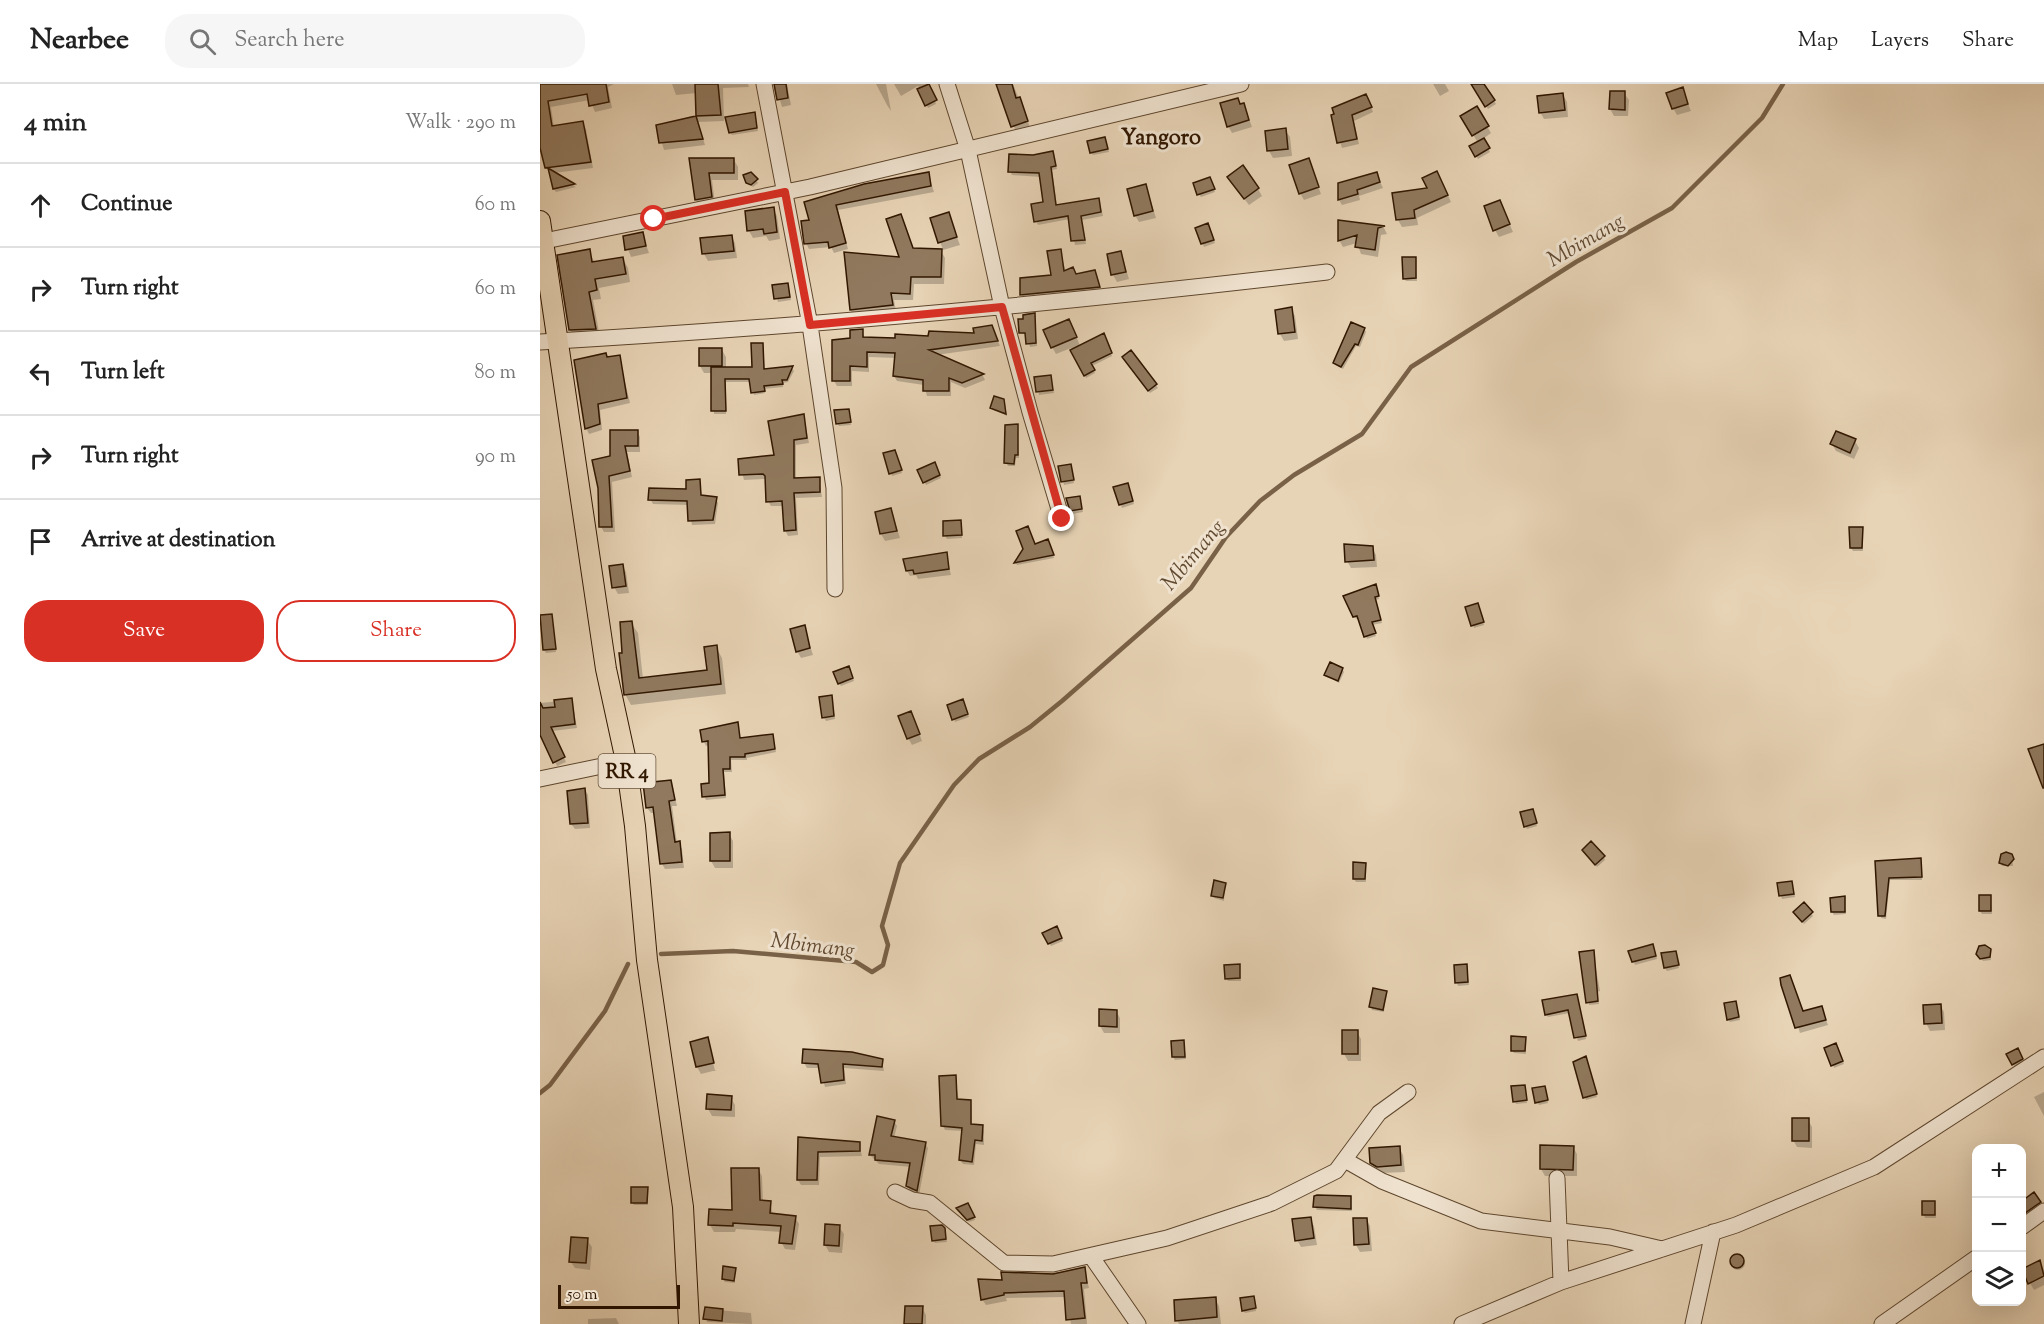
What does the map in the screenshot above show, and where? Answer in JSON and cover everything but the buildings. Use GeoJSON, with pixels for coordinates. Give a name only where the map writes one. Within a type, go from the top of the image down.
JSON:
{"type":"FeatureCollection","features":[{"type":"Feature","properties":{"kind":"main road","name":"RR 4"},"geometry":{"type":"LineString","coordinates":[[540,221],[549,342],[606,669],[626,761],[635,826],[647,960],[683,1207],[689,1324]]}},
{"type":"Feature","properties":{"kind":"street"},"geometry":{"type":"LineString","coordinates":[[764,84],[810,325],[834,488],[835,589]]}},
{"type":"Feature","properties":{"kind":"street"},"geometry":{"type":"LineString","coordinates":[[947,84],[968,150],[1002,307],[1062,519]]}},
{"type":"Feature","properties":{"kind":"street"},"geometry":{"type":"LineString","coordinates":[[542,242],[785,192],[1241,84]]}},
{"type":"Feature","properties":{"kind":"street"},"geometry":{"type":"LineString","coordinates":[[549,342],[810,325],[1328,272]]}},
{"type":"Feature","properties":{"kind":"street"},"geometry":{"type":"LineString","coordinates":[[540,779],[626,761]]}},
{"type":"Feature","properties":{"kind":"street"},"geometry":{"type":"LineString","coordinates":[[1462,1324],[1561,1282],[1713,1232],[1874,1167],[2044,1056]]}},
{"type":"Feature","properties":{"kind":"street"},"geometry":{"type":"LineString","coordinates":[[895,1192],[912,1200],[930,1203],[1004,1263],[1053,1264],[1167,1238],[1272,1203],[1336,1171],[1379,1113],[1408,1092]]}},
{"type":"Feature","properties":{"kind":"street"},"geometry":{"type":"LineString","coordinates":[[1345,1160],[1382,1181],[1481,1221],[1610,1237],[1662,1249]]}},
{"type":"Feature","properties":{"kind":"street"},"geometry":{"type":"LineString","coordinates":[[1557,1178],[1561,1282]]}},
{"type":"Feature","properties":{"kind":"street"},"geometry":{"type":"LineString","coordinates":[[2026,1224],[2044,1211]]}},
{"type":"Feature","properties":{"kind":"street"},"geometry":{"type":"LineString","coordinates":[[1693,1324],[1713,1232]]}},
{"type":"Feature","properties":{"kind":"street"},"geometry":{"type":"LineString","coordinates":[[1091,1256],[1138,1324]]}},
{"type":"Feature","properties":{"kind":"street"},"geometry":{"type":"LineString","coordinates":[[1882,1324],[1972,1261]]}},
{"type":"Feature","properties":{"kind":"waterway","name":"Mbimang"},"geometry":{"type":"LineString","coordinates":[[661,954],[733,951],[856,962],[872,972],[883,965],[888,945],[882,926],[900,863],[954,785],[979,759],[1030,727],[1191,588],[1226,537],[1260,501],[1294,475],[1362,434],[1411,367],[1576,262],[1672,208],[1762,118],[1783,84]]}},
{"type":"Feature","properties":{"kind":"waterway","name":"Mbimang"},"geometry":{"type":"LineString","coordinates":[[540,1093],[550,1085],[605,1011],[628,964]]}},
{"type":"Feature","properties":{"kind":"district","name":"Yangoro"},"geometry":{"type":"Point","coordinates":[1161,136]}},
{"type":"Feature","properties":{"kind":"route"},"geometry":{"type":"LineString","coordinates":[[654,219],[785,192],[810,325],[1002,307],[1062,519]]}}]}
